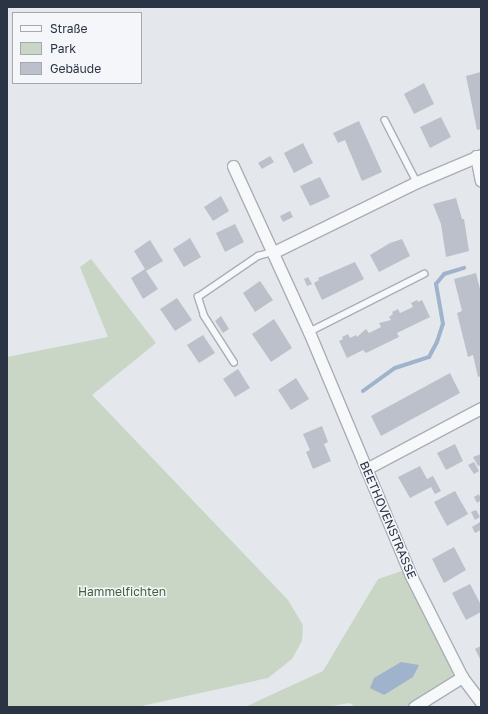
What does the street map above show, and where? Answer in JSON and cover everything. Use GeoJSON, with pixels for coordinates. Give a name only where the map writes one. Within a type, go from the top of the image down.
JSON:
{"type":"FeatureCollection","features":[{"type":"Feature","properties":{"kind":"street"},"geometry":{"type":"LineString","coordinates":[[274,252],[417,182],[478,156],[481,181]]}},
{"type":"Feature","properties":{"kind":"street","name":"BEETHOVENSTRASSE"},"geometry":{"type":"LineString","coordinates":[[233,166],[274,252],[309,332],[410,574],[462,677],[480,697]]}},
{"type":"Feature","properties":{"kind":"street"},"geometry":{"type":"LineString","coordinates":[[366,469],[481,408]]}},
{"type":"Feature","properties":{"kind":"street"},"geometry":{"type":"LineString","coordinates":[[414,707],[462,677]]}},
{"type":"Feature","properties":{"kind":"lane"},"geometry":{"type":"LineString","coordinates":[[385,120],[417,182]]}},
{"type":"Feature","properties":{"kind":"lane"},"geometry":{"type":"LineString","coordinates":[[234,363],[204,316],[198,297],[258,256],[274,252]]}},
{"type":"Feature","properties":{"kind":"lane"},"geometry":{"type":"LineString","coordinates":[[309,332],[424,274]]}},
{"type":"Feature","properties":{"kind":"green space","name":"Hammelfichten"},"geometry":{"type":"Polygon","coordinates":[[[91,259],[156,343],[92,395],[288,600],[303,625],[302,641],[292,659],[268,678],[137,707],[7,707],[7,357],[108,337],[80,267],[91,259]]]}},
{"type":"Feature","properties":{"kind":"green space"},"geometry":{"type":"Polygon","coordinates":[[[405,570],[456,678],[408,707],[356,707],[349,703],[326,707],[245,707],[323,671],[378,579],[405,570]]]}},
{"type":"Feature","properties":{"kind":"water"},"geometry":{"type":"Polygon","coordinates":[[[401,662],[419,665],[413,677],[384,695],[370,688],[374,678],[401,662]]]}},
{"type":"Feature","properties":{"kind":"building"},"geometry":{"type":"Polygon","coordinates":[[[481,72],[481,129],[477,130],[466,76],[481,72]]]}},
{"type":"Feature","properties":{"kind":"building"},"geometry":{"type":"Polygon","coordinates":[[[424,83],[434,104],[414,114],[404,94],[424,83]]]}},
{"type":"Feature","properties":{"kind":"building"},"geometry":{"type":"Polygon","coordinates":[[[441,117],[451,137],[430,148],[420,127],[441,117]]]}},
{"type":"Feature","properties":{"kind":"building"},"geometry":{"type":"Polygon","coordinates":[[[359,121],[382,172],[362,181],[345,140],[338,143],[333,133],[359,121]]]}},
{"type":"Feature","properties":{"kind":"building"},"geometry":{"type":"Polygon","coordinates":[[[303,143],[313,163],[294,173],[284,153],[303,143]]]}},
{"type":"Feature","properties":{"kind":"building"},"geometry":{"type":"Polygon","coordinates":[[[270,156],[274,162],[262,169],[258,163],[270,156]]]}},
{"type":"Feature","properties":{"kind":"building"},"geometry":{"type":"Polygon","coordinates":[[[320,177],[330,197],[310,206],[300,186],[320,177]]]}},
{"type":"Feature","properties":{"kind":"building"},"geometry":{"type":"Polygon","coordinates":[[[221,196],[229,211],[213,221],[204,207],[221,196]]]}},
{"type":"Feature","properties":{"kind":"building"},"geometry":{"type":"Polygon","coordinates":[[[456,198],[462,219],[464,219],[469,251],[446,257],[441,224],[433,204],[456,198]]]}},
{"type":"Feature","properties":{"kind":"building"},"geometry":{"type":"Polygon","coordinates":[[[290,211],[293,217],[283,222],[280,216],[290,211]]]}},
{"type":"Feature","properties":{"kind":"building"},"geometry":{"type":"Polygon","coordinates":[[[235,224],[244,242],[225,252],[216,233],[235,224]]]}},
{"type":"Feature","properties":{"kind":"building"},"geometry":{"type":"Polygon","coordinates":[[[190,238],[201,257],[184,267],[173,249],[190,238]]]}},
{"type":"Feature","properties":{"kind":"building"},"geometry":{"type":"Polygon","coordinates":[[[402,239],[410,256],[379,272],[370,255],[390,243],[402,239]]]}},
{"type":"Feature","properties":{"kind":"building"},"geometry":{"type":"Polygon","coordinates":[[[150,240],[163,261],[146,271],[158,289],[143,299],[131,278],[145,269],[134,251],[150,240]]]}},
{"type":"Feature","properties":{"kind":"building"},"geometry":{"type":"Polygon","coordinates":[[[355,262],[364,279],[322,300],[314,283],[319,280],[318,278],[355,262]]]}},
{"type":"Feature","properties":{"kind":"building"},"geometry":{"type":"Polygon","coordinates":[[[476,273],[481,293],[481,376],[478,377],[473,355],[468,357],[457,313],[462,311],[454,279],[476,273]]]}},
{"type":"Feature","properties":{"kind":"building"},"geometry":{"type":"Polygon","coordinates":[[[308,277],[312,284],[307,286],[304,279],[308,277]]]}},
{"type":"Feature","properties":{"kind":"building"},"geometry":{"type":"Polygon","coordinates":[[[260,281],[273,300],[255,312],[243,293],[260,281]]]}},
{"type":"Feature","properties":{"kind":"building"},"geometry":{"type":"Polygon","coordinates":[[[177,298],[192,320],[175,331],[160,309],[177,298]]]}},
{"type":"Feature","properties":{"kind":"building"},"geometry":{"type":"Polygon","coordinates":[[[417,300],[418,302],[422,300],[430,317],[397,333],[399,337],[366,353],[363,350],[347,358],[339,341],[343,339],[342,337],[348,334],[350,338],[356,335],[357,337],[366,329],[369,333],[381,327],[379,323],[391,320],[389,317],[393,314],[392,312],[398,309],[400,313],[413,307],[411,303],[417,300]]]}},
{"type":"Feature","properties":{"kind":"building"},"geometry":{"type":"Polygon","coordinates":[[[221,316],[229,329],[223,333],[215,321],[221,316]]]}},
{"type":"Feature","properties":{"kind":"building"},"geometry":{"type":"Polygon","coordinates":[[[274,319],[292,348],[271,362],[252,334],[274,319]]]}},
{"type":"Feature","properties":{"kind":"building"},"geometry":{"type":"Polygon","coordinates":[[[203,335],[215,353],[199,363],[187,345],[203,335]]]}},
{"type":"Feature","properties":{"kind":"building"},"geometry":{"type":"Polygon","coordinates":[[[238,369],[250,388],[235,397],[223,379],[238,369]]]}},
{"type":"Feature","properties":{"kind":"building"},"geometry":{"type":"Polygon","coordinates":[[[450,373],[460,393],[381,436],[371,416],[450,373]]]}},
{"type":"Feature","properties":{"kind":"building"},"geometry":{"type":"Polygon","coordinates":[[[296,378],[309,399],[291,410],[278,390],[296,378]]]}},
{"type":"Feature","properties":{"kind":"building"},"geometry":{"type":"Polygon","coordinates":[[[322,426],[328,442],[324,444],[331,461],[313,469],[306,452],[310,450],[303,434],[322,426]]]}},
{"type":"Feature","properties":{"kind":"building"},"geometry":{"type":"Polygon","coordinates":[[[455,444],[463,461],[446,470],[437,453],[455,444]]]}},
{"type":"Feature","properties":{"kind":"building"},"geometry":{"type":"Polygon","coordinates":[[[481,454],[481,465],[478,466],[473,457],[481,454]]]}},
{"type":"Feature","properties":{"kind":"building"},"geometry":{"type":"Polygon","coordinates":[[[474,462],[479,471],[474,474],[468,465],[474,462]]]}},
{"type":"Feature","properties":{"kind":"building"},"geometry":{"type":"Polygon","coordinates":[[[420,466],[427,479],[433,476],[441,491],[435,494],[431,487],[410,498],[398,477],[420,466]]]}},
{"type":"Feature","properties":{"kind":"building"},"geometry":{"type":"Polygon","coordinates":[[[455,491],[468,514],[447,526],[434,502],[455,491]]]}},
{"type":"Feature","properties":{"kind":"building"},"geometry":{"type":"Polygon","coordinates":[[[479,494],[481,500],[477,503],[474,497],[479,494]]]}},
{"type":"Feature","properties":{"kind":"building"},"geometry":{"type":"Polygon","coordinates":[[[476,510],[480,517],[475,520],[471,512],[476,510]]]}},
{"type":"Feature","properties":{"kind":"building"},"geometry":{"type":"Polygon","coordinates":[[[480,522],[481,530],[475,533],[472,527],[480,522]]]}},
{"type":"Feature","properties":{"kind":"building"},"geometry":{"type":"Polygon","coordinates":[[[454,547],[466,570],[444,583],[432,559],[454,547]]]}},
{"type":"Feature","properties":{"kind":"building"},"geometry":{"type":"Polygon","coordinates":[[[470,584],[481,605],[481,612],[466,620],[452,593],[470,584]]]}},
{"type":"Feature","properties":{"kind":"building"},"geometry":{"type":"Polygon","coordinates":[[[481,646],[481,661],[475,649],[481,646]]]}},
{"type":"Feature","properties":{"kind":"waterway"},"geometry":{"type":"LineString","coordinates":[[363,391],[395,368],[429,357],[437,342],[443,324],[436,284],[444,274],[464,268]]}}]}
